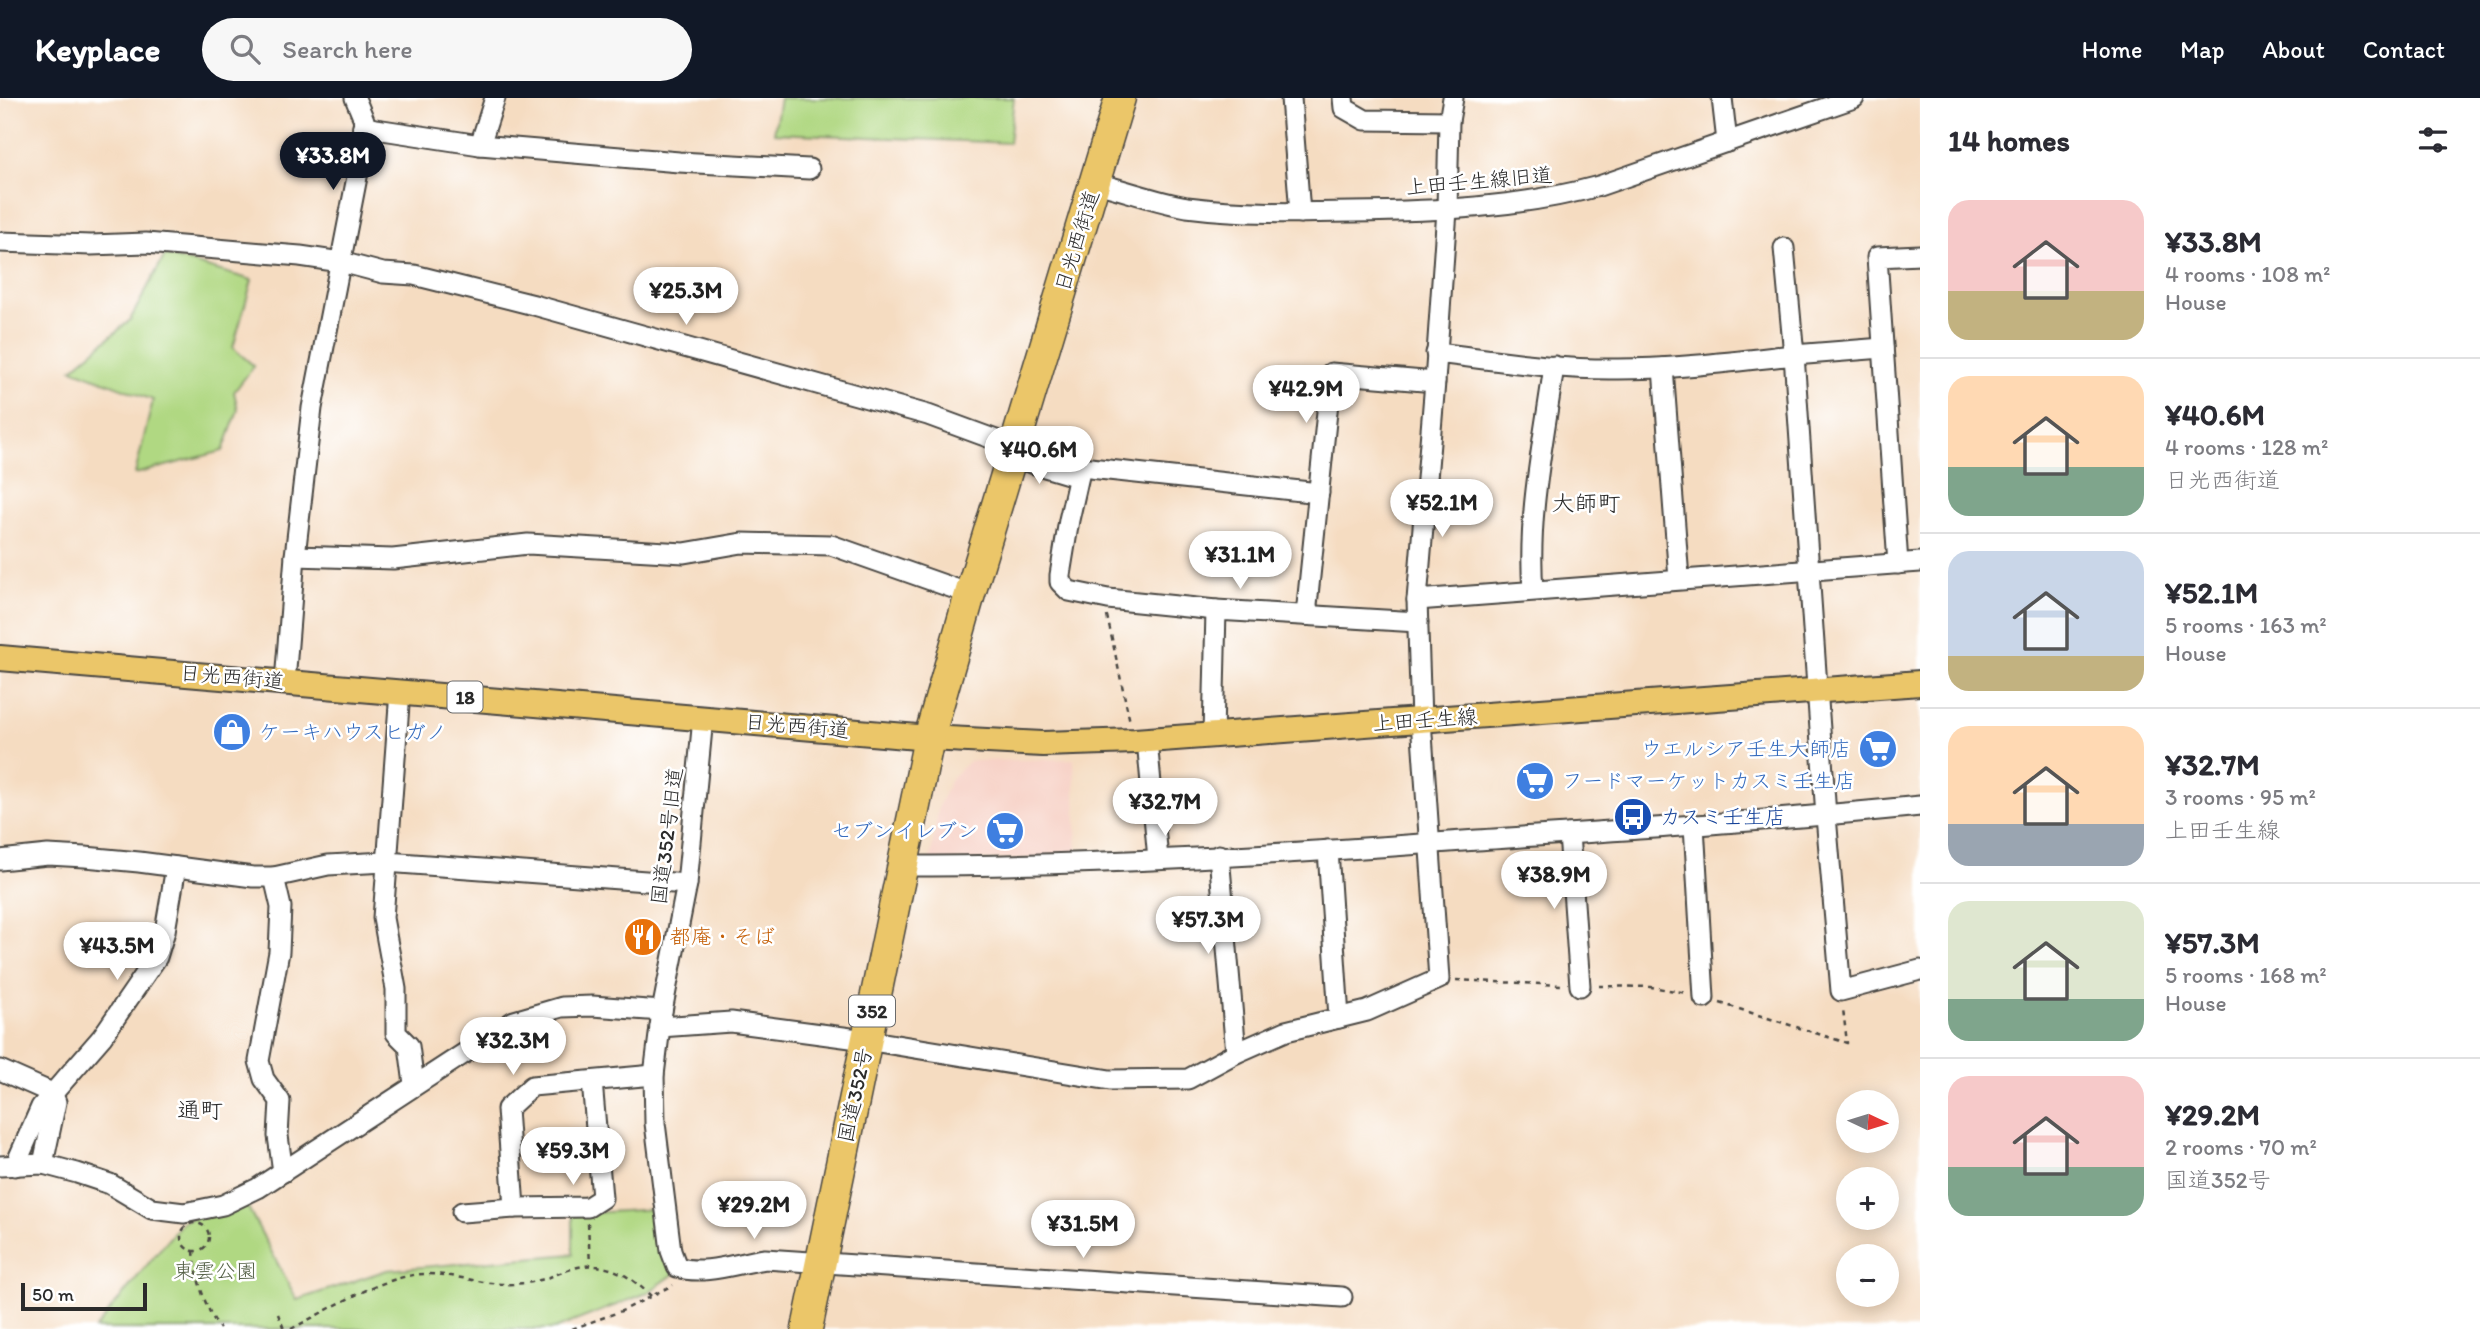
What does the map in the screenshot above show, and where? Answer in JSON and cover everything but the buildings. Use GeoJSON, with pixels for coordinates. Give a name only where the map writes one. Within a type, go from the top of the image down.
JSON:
{"type":"FeatureCollection","features":[{"type":"Feature","properties":{"kind":"highway","name":"日光西街道"},"geometry":{"type":"LineString","coordinates":[[929,738],[1120,98]]}},
{"type":"Feature","properties":{"kind":"highway","name":"国道352号"},"geometry":{"type":"LineString","coordinates":[[807,1329],[929,738]]}},
{"type":"Feature","properties":{"kind":"main road","name":"日光西街道"},"geometry":{"type":"LineString","coordinates":[[0,658],[929,738]]}},
{"type":"Feature","properties":{"kind":"main road","name":"上田壬生線"},"geometry":{"type":"LineString","coordinates":[[929,738],[1043,744],[1141,741],[1920,683]]}},
{"type":"Feature","properties":{"kind":"street"},"geometry":{"type":"LineString","coordinates":[[285,682],[295,556],[312,408],[341,262],[364,120],[355,98]]}},
{"type":"Feature","properties":{"kind":"street"},"geometry":{"type":"LineString","coordinates":[[480,145],[495,98]]}},
{"type":"Feature","properties":{"kind":"street"},"geometry":{"type":"LineString","coordinates":[[1291,98],[1300,213]]}},
{"type":"Feature","properties":{"kind":"street"},"geometry":{"type":"LineString","coordinates":[[1343,98],[1344,108],[1365,120],[1449,121]]}},
{"type":"Feature","properties":{"kind":"street"},"geometry":{"type":"LineString","coordinates":[[7,1166],[43,1164],[110,1184],[152,1209],[184,1213],[223,1205],[258,1188],[514,1021],[562,1007],[592,1006],[661,1019],[732,1022],[866,1040],[1110,1080],[1188,1079],[1236,1053],[1286,1031],[1367,1011],[1439,979],[1421,720],[1417,600],[1435,382],[1447,210],[1449,121],[1453,98]]}},
{"type":"Feature","properties":{"kind":"street"},"geometry":{"type":"LineString","coordinates":[[1722,98],[1727,142]]}},
{"type":"Feature","properties":{"kind":"street","name":"上田壬生線旧道"},"geometry":{"type":"LineString","coordinates":[[1095,183],[1186,206],[1244,212],[1447,210],[1560,197],[1600,186],[1846,99]]}},
{"type":"Feature","properties":{"kind":"street"},"geometry":{"type":"LineString","coordinates":[[363,127],[480,145],[666,161],[809,169]]}},
{"type":"Feature","properties":{"kind":"street"},"geometry":{"type":"LineString","coordinates":[[0,242],[91,245],[146,243],[341,262],[383,273],[414,275],[534,305],[928,415],[1078,477]]}},
{"type":"Feature","properties":{"kind":"street"},"geometry":{"type":"LineString","coordinates":[[1784,248],[1841,991],[1920,970]]}},
{"type":"Feature","properties":{"kind":"street"},"geometry":{"type":"LineString","coordinates":[[1898,564],[1877,257],[1920,255]]}},
{"type":"Feature","properties":{"kind":"street"},"geometry":{"type":"LineString","coordinates":[[1436,354],[1615,370],[1883,348]]}},
{"type":"Feature","properties":{"kind":"street"},"geometry":{"type":"LineString","coordinates":[[1533,590],[1530,556],[1533,520],[1554,366]]}},
{"type":"Feature","properties":{"kind":"street"},"geometry":{"type":"LineString","coordinates":[[1663,368],[1679,579]]}},
{"type":"Feature","properties":{"kind":"street"},"geometry":{"type":"LineString","coordinates":[[1307,615],[1331,373],[1435,382]]}},
{"type":"Feature","properties":{"kind":"street"},"geometry":{"type":"LineString","coordinates":[[1319,493],[1082,467],[1069,520],[1060,582],[1069,591],[1108,599],[1216,610],[1418,622]]}},
{"type":"Feature","properties":{"kind":"street"},"geometry":{"type":"LineString","coordinates":[[295,556],[393,559],[528,544],[684,553],[742,543],[831,545],[970,594]]}},
{"type":"Feature","properties":{"kind":"street"},"geometry":{"type":"LineString","coordinates":[[1417,600],[1920,562]]}},
{"type":"Feature","properties":{"kind":"street"},"geometry":{"type":"LineString","coordinates":[[1213,735],[1216,610]]}},
{"type":"Feature","properties":{"kind":"street"},"geometry":{"type":"LineString","coordinates":[[400,692],[383,918],[396,989],[396,1033],[409,1046],[414,1084]]}},
{"type":"Feature","properties":{"kind":"street","name":"国道352号旧道"},"geometry":{"type":"LineString","coordinates":[[687,1270],[677,1267],[671,1251],[655,1123],[654,1075],[661,1019],[687,884],[703,718]]}},
{"type":"Feature","properties":{"kind":"street"},"geometry":{"type":"LineString","coordinates":[[1141,741],[1158,859]]}},
{"type":"Feature","properties":{"kind":"street"},"geometry":{"type":"LineString","coordinates":[[902,866],[1010,865],[1328,850],[1826,816],[1920,806]]}},
{"type":"Feature","properties":{"kind":"street"},"geometry":{"type":"LineString","coordinates":[[1695,825],[1704,998]]}},
{"type":"Feature","properties":{"kind":"street"},"geometry":{"type":"LineString","coordinates":[[1569,834],[1580,986]]}},
{"type":"Feature","properties":{"kind":"street"},"geometry":{"type":"LineString","coordinates":[[1328,850],[1339,1018]]}},
{"type":"Feature","properties":{"kind":"street"},"geometry":{"type":"LineString","coordinates":[[0,860],[48,855],[139,862],[253,877],[274,877],[328,864],[386,862],[687,884]]}},
{"type":"Feature","properties":{"kind":"street"},"geometry":{"type":"LineString","coordinates":[[1219,855],[1236,1053]]}},
{"type":"Feature","properties":{"kind":"street"},"geometry":{"type":"LineString","coordinates":[[7,1166],[41,1107],[102,1037],[158,957],[176,867]]}},
{"type":"Feature","properties":{"kind":"street"},"geometry":{"type":"LineString","coordinates":[[274,877],[281,908],[279,952],[259,1061],[264,1079],[280,1101],[278,1136],[283,1172]]}},
{"type":"Feature","properties":{"kind":"street"},"geometry":{"type":"LineString","coordinates":[[0,1070],[52,1093],[56,1102],[43,1164]]}},
{"type":"Feature","properties":{"kind":"street"},"geometry":{"type":"LineString","coordinates":[[514,1208],[507,1109],[532,1086],[654,1075]]}},
{"type":"Feature","properties":{"kind":"street"},"geometry":{"type":"LineString","coordinates":[[462,1212],[588,1207],[602,1198],[592,1081]]}},
{"type":"Feature","properties":{"kind":"street"},"geometry":{"type":"LineString","coordinates":[[687,1270],[765,1259],[818,1274],[1342,1297]]}},
{"type":"Feature","properties":{"kind":"path"},"geometry":{"type":"LineString","coordinates":[[1108,599],[1107,614],[1141,741]]}},
{"type":"Feature","properties":{"kind":"path"},"geometry":{"type":"LineString","coordinates":[[1439,979],[1651,987],[1688,993],[1847,1043],[1841,991]]}},
{"type":"Feature","properties":{"kind":"path"},"geometry":{"type":"LineString","coordinates":[[588,1207],[590,1265]]}},
{"type":"Feature","properties":{"kind":"path"},"geometry":{"type":"LineString","coordinates":[[193,1223],[205,1228],[208,1236],[203,1248],[194,1251],[186,1247],[181,1235],[185,1227],[193,1223]]}},
{"type":"Feature","properties":{"kind":"path"},"geometry":{"type":"LineString","coordinates":[[194,1251],[195,1266],[204,1297],[211,1316],[220,1329]]}},
{"type":"Feature","properties":{"kind":"path"},"geometry":{"type":"LineString","coordinates":[[291,1329],[368,1290],[404,1276],[425,1272],[494,1285],[539,1281],[590,1265],[615,1269],[632,1278],[651,1296]]}},
{"type":"Feature","properties":{"kind":"path"},"geometry":{"type":"LineString","coordinates":[[572,1329],[624,1310],[673,1285],[687,1270]]}},
{"type":"Feature","properties":{"kind":"path"},"geometry":{"type":"LineString","coordinates":[[278,1314],[284,1329]]}},
{"type":"Feature","properties":{"kind":"shaded area","name":"セブンイレブン"},"geometry":{"type":"Polygon","coordinates":[[[1074,759],[1077,857],[930,861],[939,805],[952,777],[969,761],[1074,759]]]}},
{"type":"Feature","properties":{"kind":"green space"},"geometry":{"type":"Polygon","coordinates":[[[780,98],[1014,98],[1009,143],[774,133],[780,98]]]}},
{"type":"Feature","properties":{"kind":"green space"},"geometry":{"type":"Polygon","coordinates":[[[165,255],[252,280],[233,348],[254,366],[234,392],[238,410],[223,451],[135,474],[153,400],[72,369],[130,320],[165,255]]]}},
{"type":"Feature","properties":{"kind":"green space","name":"東雲公園"},"geometry":{"type":"Polygon","coordinates":[[[244,1200],[297,1300],[387,1270],[573,1254],[573,1214],[657,1209],[674,1274],[647,1293],[555,1329],[95,1329],[183,1221],[244,1200]]]}},
{"type":"Feature","properties":{"kind":"place","name":"ケーキハウスヒガノ"},"geometry":{"type":"Point","coordinates":[232,732]}},
{"type":"Feature","properties":{"kind":"place","name":"ウエルシア壬生大師店"},"geometry":{"type":"Point","coordinates":[1878,749]}},
{"type":"Feature","properties":{"kind":"place","name":"フードマーケットカスミ壬生店"},"geometry":{"type":"Point","coordinates":[1535,781]}},
{"type":"Feature","properties":{"kind":"place","name":"カスミ壬生店"},"geometry":{"type":"Point","coordinates":[1633,817]}},
{"type":"Feature","properties":{"kind":"place","name":"セブンイレブン"},"geometry":{"type":"Point","coordinates":[1005,831]}},
{"type":"Feature","properties":{"kind":"place","name":"都庵・そば"},"geometry":{"type":"Point","coordinates":[643,937]}},
{"type":"Feature","properties":{"kind":"district","name":"大師町"},"geometry":{"type":"Point","coordinates":[1586,503]}},
{"type":"Feature","properties":{"kind":"district","name":"通町"},"geometry":{"type":"Point","coordinates":[200,1110]}}]}
